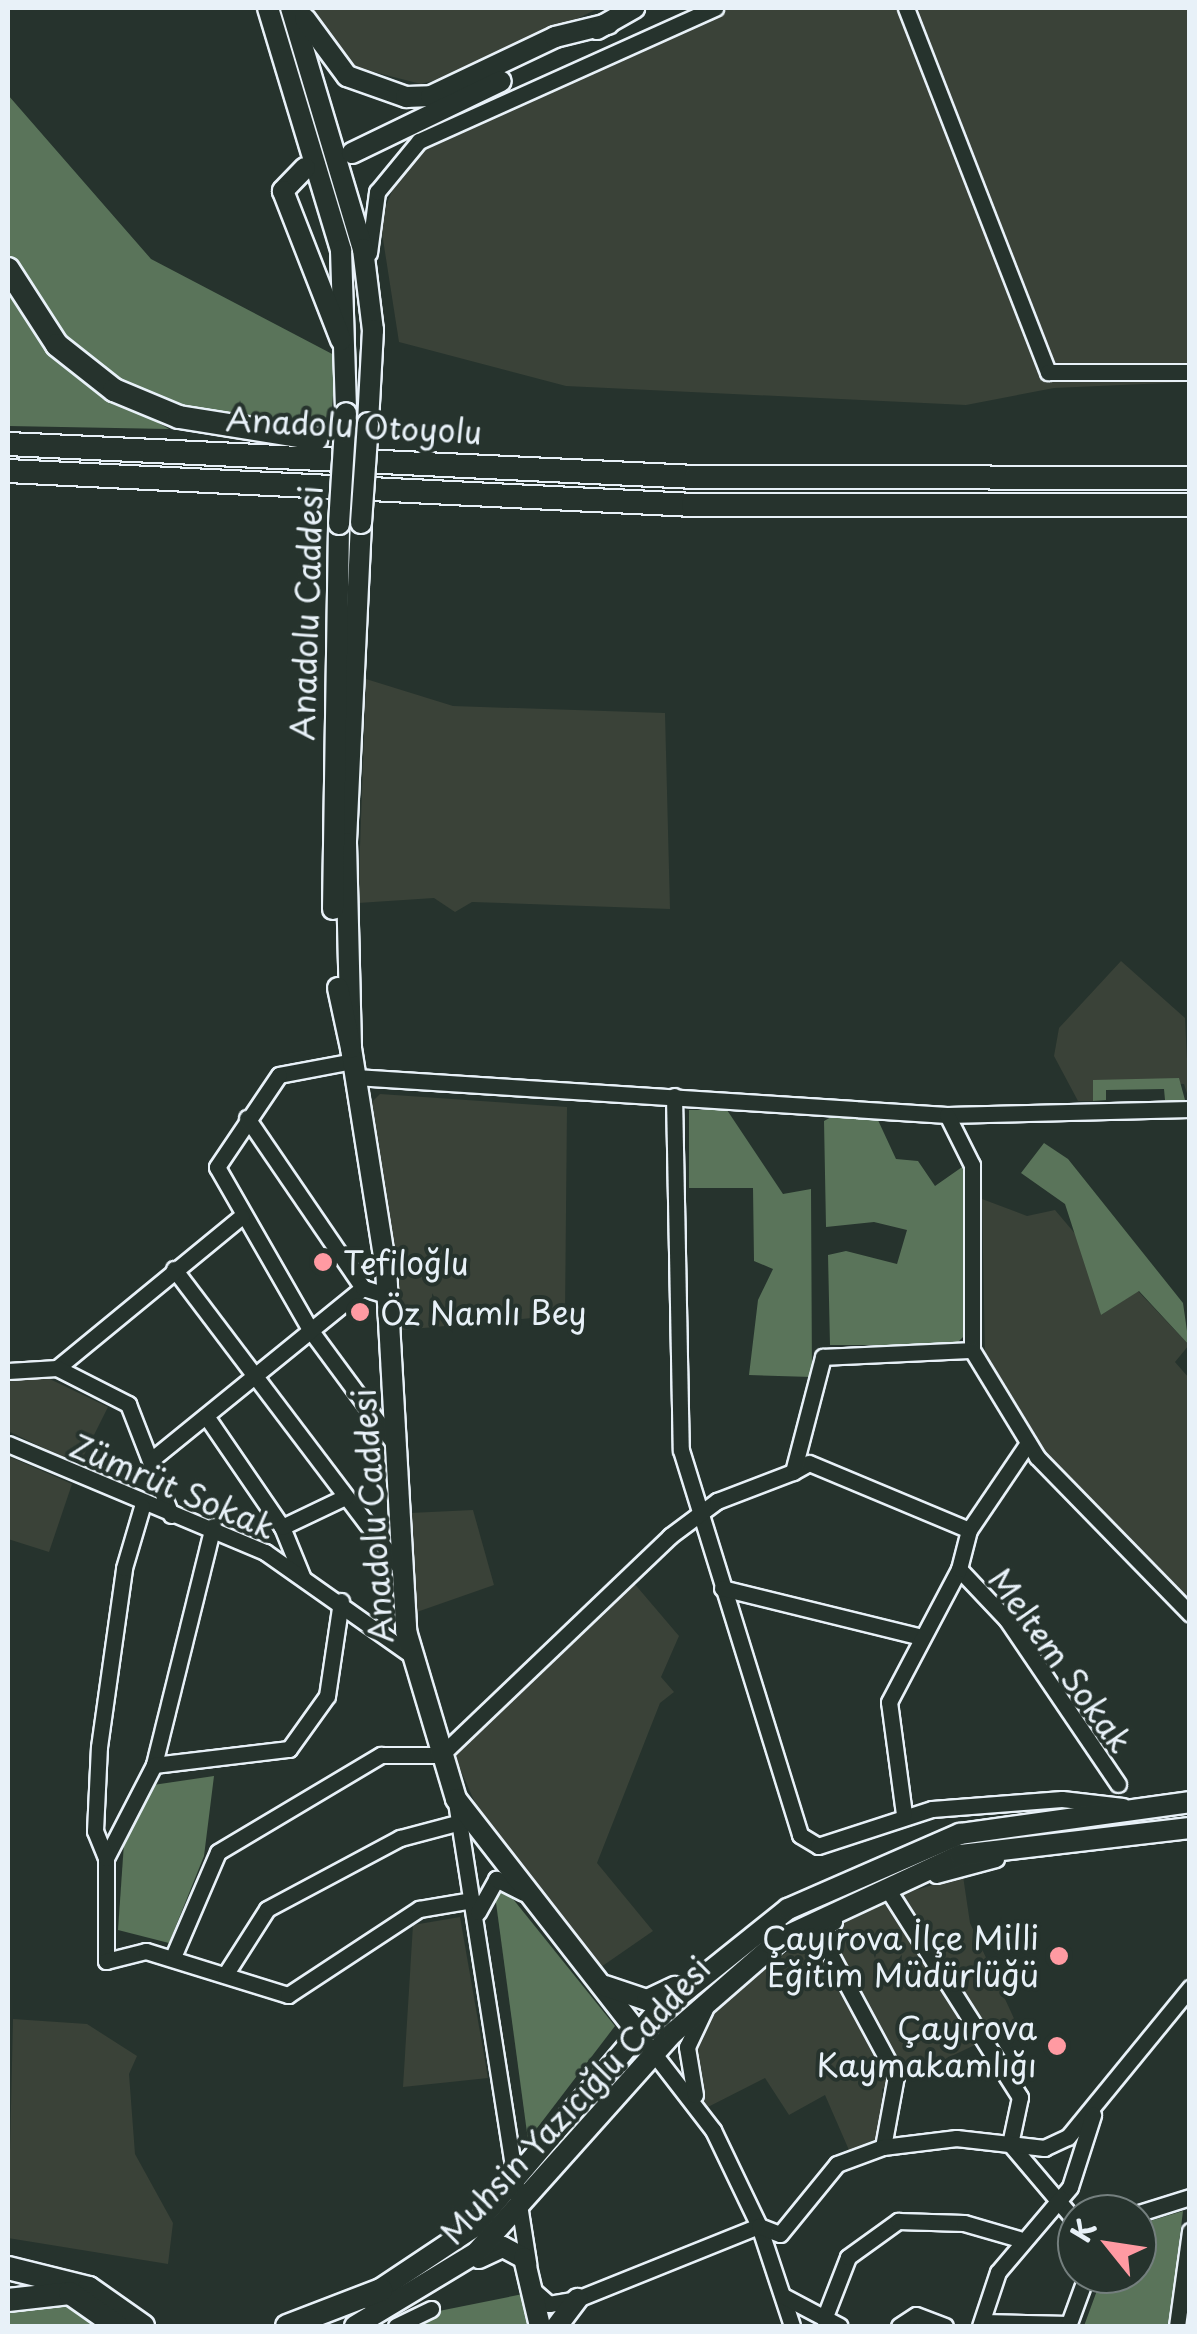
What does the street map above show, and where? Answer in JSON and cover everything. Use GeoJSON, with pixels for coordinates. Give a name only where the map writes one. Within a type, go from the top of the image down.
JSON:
{"type":"FeatureCollection","features":[{"type":"Feature","properties":{"kind":"highway"},"geometry":{"type":"LineString","coordinates":[[8,269],[58,345],[134,401],[238,429],[488,465]]}},
{"type":"Feature","properties":{"kind":"highway","name":"Anadolu Otoyolu"},"geometry":{"type":"LineString","coordinates":[[8,444],[696,477],[962,481],[1190,478]]}},
{"type":"Feature","properties":{"kind":"highway","name":"Anadolu Otoyolu"},"geometry":{"type":"LineString","coordinates":[[8,470],[146,472],[694,505],[961,510],[1190,505]]}},
{"type":"Feature","properties":{"kind":"highway"},"geometry":{"type":"LineString","coordinates":[[8,486],[87,486],[146,472]]}},
{"type":"Feature","properties":{"kind":"highway"},"geometry":{"type":"LineString","coordinates":[[8,2268],[89,2288],[143,2326]]}},
{"type":"Feature","properties":{"kind":"highway"},"geometry":{"type":"LineString","coordinates":[[287,2326],[382,2290]]}},
{"type":"Feature","properties":{"kind":"highway"},"geometry":{"type":"LineString","coordinates":[[8,2300],[70,2293],[117,2326]]}},
{"type":"Feature","properties":{"kind":"main road","name":"Anadolu Caddesi"},"geometry":{"type":"LineString","coordinates":[[268,8],[341,250],[348,365],[338,524],[330,842],[340,1024],[353,1062]]}},
{"type":"Feature","properties":{"kind":"main road","name":"Anadolu Caddesi"},"geometry":{"type":"LineString","coordinates":[[291,8],[369,282],[368,423],[346,843],[353,1062],[388,1296],[411,1655],[456,1798],[523,1893],[638,2033]]}},
{"type":"Feature","properties":{"kind":"main road"},"geometry":{"type":"LineString","coordinates":[[300,8],[328,61],[406,97],[431,96],[556,37],[608,24]]}},
{"type":"Feature","properties":{"kind":"main road"},"geometry":{"type":"LineString","coordinates":[[352,154],[634,8]]}},
{"type":"Feature","properties":{"kind":"main road"},"geometry":{"type":"LineString","coordinates":[[305,168],[283,191],[348,365]]}},
{"type":"Feature","properties":{"kind":"main road","name":"Muhsin Yazıcığlu Caddesi"},"geometry":{"type":"LineString","coordinates":[[313,2326],[382,2290],[487,2214],[638,2033],[746,1938],[820,1890],[926,1844],[1018,1822],[1190,1802]]}},
{"type":"Feature","properties":{"kind":"main road","name":"Muhsin Yazıcığlu Caddesi"},"geometry":{"type":"LineString","coordinates":[[356,2326],[451,2274],[522,2210],[655,2053],[715,1992],[793,1931],[926,1866],[1042,1839],[1190,1828]]}},
{"type":"Feature","properties":{"kind":"main road"},"geometry":{"type":"LineString","coordinates":[[595,1982],[655,1999],[746,1938]]}},
{"type":"Feature","properties":{"kind":"main road"},"geometry":{"type":"LineString","coordinates":[[451,2274],[503,2247],[524,2258],[540,2326]]}},
{"type":"Feature","properties":{"kind":"main road"},"geometry":{"type":"LineString","coordinates":[[557,2326],[578,2299]]}},
{"type":"Feature","properties":{"kind":"street"},"geometry":{"type":"LineString","coordinates":[[369,282],[377,192],[419,141],[715,8]]}},
{"type":"Feature","properties":{"kind":"street"},"geometry":{"type":"LineString","coordinates":[[906,8],[1048,372],[1190,372]]}},
{"type":"Feature","properties":{"kind":"street"},"geometry":{"type":"LineString","coordinates":[[397,1447],[311,1330],[217,1167],[247,1118],[288,1070],[353,1062],[674,1096],[947,1115],[1190,1109]]}},
{"type":"Feature","properties":{"kind":"street"},"geometry":{"type":"LineString","coordinates":[[674,1096],[676,1377],[681,1450],[800,1834],[818,1846],[904,1814],[1062,1799],[1140,1808]]}},
{"type":"Feature","properties":{"kind":"street"},"geometry":{"type":"LineString","coordinates":[[947,1115],[972,1165],[972,1350],[1028,1442],[1090,1519],[1190,1614]]}},
{"type":"Feature","properties":{"kind":"street"},"geometry":{"type":"LineString","coordinates":[[247,1118],[364,1288],[388,1296]]}},
{"type":"Feature","properties":{"kind":"street"},"geometry":{"type":"LineString","coordinates":[[57,1368],[242,1216]]}},
{"type":"Feature","properties":{"kind":"street"},"geometry":{"type":"LineString","coordinates":[[174,1269],[403,1572]]}},
{"type":"Feature","properties":{"kind":"street"},"geometry":{"type":"LineString","coordinates":[[151,1460],[364,1288]]}},
{"type":"Feature","properties":{"kind":"street"},"geometry":{"type":"LineString","coordinates":[[793,1472],[823,1357],[972,1350]]}},
{"type":"Feature","properties":{"kind":"street"},"geometry":{"type":"LineString","coordinates":[[8,1371],[57,1368],[128,1404],[171,1515]]}},
{"type":"Feature","properties":{"kind":"street"},"geometry":{"type":"LineString","coordinates":[[206,1416],[282,1527],[302,1576]]}},
{"type":"Feature","properties":{"kind":"street"},"geometry":{"type":"LineString","coordinates":[[904,1814],[889,1702],[959,1569],[969,1530],[1028,1442]]}},
{"type":"Feature","properties":{"kind":"street","name":"Zümrüt Sokak"},"geometry":{"type":"LineString","coordinates":[[8,1444],[142,1507],[212,1526],[302,1576],[411,1655]]}},
{"type":"Feature","properties":{"kind":"street"},"geometry":{"type":"LineString","coordinates":[[174,1956],[218,1852],[381,1755],[442,1755],[700,1515],[809,1464],[969,1530]]}},
{"type":"Feature","properties":{"kind":"street"},"geometry":{"type":"LineString","coordinates":[[282,1527],[345,1498]]}},
{"type":"Feature","properties":{"kind":"street"},"geometry":{"type":"LineString","coordinates":[[142,1507],[124,1568],[98,1747],[94,1831],[106,1858],[106,1961],[146,1951],[174,1956],[288,1995],[420,1909],[472,1900]]}},
{"type":"Feature","properties":{"kind":"street"},"geometry":{"type":"LineString","coordinates":[[106,1858],[154,1765],[212,1526]]}},
{"type":"Feature","properties":{"kind":"street","name":"Meltem Sokak"},"geometry":{"type":"LineString","coordinates":[[959,1569],[1006,1620],[1118,1784]]}},
{"type":"Feature","properties":{"kind":"street"},"geometry":{"type":"LineString","coordinates":[[722,1588],[922,1637]]}},
{"type":"Feature","properties":{"kind":"street"},"geometry":{"type":"LineString","coordinates":[[154,1765],[253,1760],[289,1749],[327,1696],[340,1601]]}},
{"type":"Feature","properties":{"kind":"street"},"geometry":{"type":"LineString","coordinates":[[456,1798],[512,2140],[530,2278],[544,2302],[578,2299],[759,2226],[780,2234],[792,2227],[838,2164],[883,2147],[1010,2144],[1044,2148],[1093,2115],[1190,1988]]}},
{"type":"Feature","properties":{"kind":"street"},"geometry":{"type":"LineString","coordinates":[[226,1975],[267,1909],[400,1838],[460,1822]]}},
{"type":"Feature","properties":{"kind":"street","name":"Muhsin Yazıcığlu Caddesi"},"geometry":{"type":"LineString","coordinates":[[883,2147],[896,2076],[818,1931],[890,1893],[957,1868],[1122,1833]]}},
{"type":"Feature","properties":{"kind":"street"},"geometry":{"type":"LineString","coordinates":[[477,1930],[490,1882],[523,1893]]}},
{"type":"Feature","properties":{"kind":"street"},"geometry":{"type":"LineString","coordinates":[[890,1893],[1020,2097],[1010,2144],[1057,2208]]}},
{"type":"Feature","properties":{"kind":"street"},"geometry":{"type":"LineString","coordinates":[[700,2108],[686,2047],[715,1992]]}},
{"type":"Feature","properties":{"kind":"street"},"geometry":{"type":"LineString","coordinates":[[638,2033],[700,2108],[759,2226],[792,2326]]}},
{"type":"Feature","properties":{"kind":"street"},"geometry":{"type":"LineString","coordinates":[[1080,2294],[1068,2325],[982,2324],[1020,2239],[1070,2186],[1093,2115]]}},
{"type":"Feature","properties":{"kind":"street"},"geometry":{"type":"LineString","coordinates":[[487,2214],[506,2180],[512,2140]]}},
{"type":"Feature","properties":{"kind":"street"},"geometry":{"type":"LineString","coordinates":[[1157,2207],[1190,2197]]}},
{"type":"Feature","properties":{"kind":"street"},"geometry":{"type":"LineString","coordinates":[[732,2236],[748,2223],[747,2198]]}},
{"type":"Feature","properties":{"kind":"street"},"geometry":{"type":"LineString","coordinates":[[824,2319],[848,2257],[898,2221],[964,2223],[1020,2239]]}},
{"type":"Feature","properties":{"kind":"street"},"geometry":{"type":"LineString","coordinates":[[1178,2326],[1190,2231]]}},
{"type":"Feature","properties":{"kind":"street"},"geometry":{"type":"LineString","coordinates":[[783,2296],[840,2326]]}},
{"type":"Feature","properties":{"kind":"street"},"geometry":{"type":"LineString","coordinates":[[396,2326],[431,2309]]}},
{"type":"Feature","properties":{"kind":"street"},"geometry":{"type":"LineString","coordinates":[[899,2326],[916,2315],[945,2326]]}},
{"type":"Feature","properties":{"kind":"shaded area"},"geometry":{"type":"Polygon","coordinates":[[[310,8],[599,8],[471,71],[421,84],[354,67],[310,8]]]}},
{"type":"Feature","properties":{"kind":"shaded area"},"geometry":{"type":"Polygon","coordinates":[[[692,8],[1189,8],[1189,382],[1054,388],[966,405],[566,386],[399,342],[380,220],[401,170],[438,138],[703,22],[692,8]]]}},
{"type":"Feature","properties":{"kind":"shaded area"},"geometry":{"type":"Polygon","coordinates":[[[366,679],[453,706],[665,713],[670,909],[472,902],[455,912],[434,898],[358,903],[366,679]]]}},
{"type":"Feature","properties":{"kind":"shaded area"},"geometry":{"type":"Polygon","coordinates":[[[1121,961],[1185,1018],[1189,1100],[1184,1084],[1093,1081],[1093,1101],[1078,1101],[1054,1056],[1059,1028],[1121,961]]]}},
{"type":"Feature","properties":{"kind":"shaded area"},"geometry":{"type":"Polygon","coordinates":[[[380,1094],[567,1107],[565,1315],[402,1330],[372,1102],[380,1094]]]}},
{"type":"Feature","properties":{"kind":"shaded area"},"geometry":{"type":"Polygon","coordinates":[[[982,1199],[1027,1216],[1055,1210],[1083,1243],[1101,1315],[1138,1291],[1189,1345],[1175,1362],[1189,1378],[1189,1608],[1043,1452],[985,1355],[982,1199]]]}},
{"type":"Feature","properties":{"kind":"shaded area"},"geometry":{"type":"Polygon","coordinates":[[[31,1370],[108,1407],[79,1465],[8,1431],[8,1381],[31,1370]]]}},
{"type":"Feature","properties":{"kind":"shaded area"},"geometry":{"type":"Polygon","coordinates":[[[8,1456],[72,1484],[49,1552],[8,1539],[8,1456]]]}},
{"type":"Feature","properties":{"kind":"shaded area"},"geometry":{"type":"Polygon","coordinates":[[[473,1510],[494,1585],[414,1613],[410,1513],[473,1510]]]}},
{"type":"Feature","properties":{"kind":"shaded area"},"geometry":{"type":"Polygon","coordinates":[[[633,1582],[679,1636],[661,1677],[674,1692],[660,1703],[597,1863],[653,1931],[601,1967],[487,1830],[454,1755],[633,1582]]]}},
{"type":"Feature","properties":{"kind":"shaded area"},"geometry":{"type":"Polygon","coordinates":[[[963,1876],[970,1923],[1017,2025],[882,2089],[884,2145],[852,2157],[825,2095],[789,2115],[765,2078],[704,2109],[689,2062],[716,1990],[892,1897],[963,1876]]]}},
{"type":"Feature","properties":{"kind":"shaded area"},"geometry":{"type":"Polygon","coordinates":[[[460,1917],[488,2078],[403,2087],[413,1925],[460,1917]]]}},
{"type":"Feature","properties":{"kind":"shaded area"},"geometry":{"type":"Polygon","coordinates":[[[13,2019],[87,2024],[137,2056],[129,2074],[135,2154],[173,2223],[168,2264],[8,2238],[13,2019]]]}},
{"type":"Feature","properties":{"kind":"green space"},"geometry":{"type":"Polygon","coordinates":[[[8,95],[151,259],[336,356],[330,434],[142,396],[56,332],[8,255],[8,95]]]}},
{"type":"Feature","properties":{"kind":"green space"},"geometry":{"type":"Polygon","coordinates":[[[8,285],[77,376],[169,429],[8,426],[8,285]]]}},
{"type":"Feature","properties":{"kind":"green space"},"geometry":{"type":"Polygon","coordinates":[[[1179,1078],[1185,1100],[1165,1100],[1164,1089],[1106,1090],[1106,1100],[1093,1101],[1093,1080],[1179,1078]]]}},
{"type":"Feature","properties":{"kind":"green space"},"geometry":{"type":"Polygon","coordinates":[[[689,1110],[727,1110],[783,1194],[811,1189],[812,1377],[749,1375],[758,1300],[773,1269],[754,1261],[753,1188],[689,1188],[689,1110]]]}},
{"type":"Feature","properties":{"kind":"green space"},"geometry":{"type":"Polygon","coordinates":[[[833,1116],[877,1118],[896,1159],[918,1161],[935,1186],[965,1165],[966,1334],[955,1345],[830,1345],[828,1255],[846,1251],[897,1264],[907,1230],[874,1222],[826,1227],[824,1121],[833,1116]]]}},
{"type":"Feature","properties":{"kind":"green space"},"geometry":{"type":"Polygon","coordinates":[[[1044,1143],[1068,1159],[1183,1303],[1189,1345],[1139,1291],[1101,1315],[1065,1204],[1021,1173],[1044,1143]]]}},
{"type":"Feature","properties":{"kind":"green space"},"geometry":{"type":"Polygon","coordinates":[[[214,1776],[204,1856],[169,1943],[118,1930],[124,1843],[153,1785],[214,1776]]]}},
{"type":"Feature","properties":{"kind":"green space"},"geometry":{"type":"Polygon","coordinates":[[[494,1888],[505,1889],[615,2026],[528,2140],[494,1888]]]}},
{"type":"Feature","properties":{"kind":"green space"},"geometry":{"type":"Polygon","coordinates":[[[1183,2211],[1169,2326],[1084,2326],[1096,2294],[1157,2294],[1157,2219],[1183,2211]]]}},
{"type":"Feature","properties":{"kind":"green space"},"geometry":{"type":"Polygon","coordinates":[[[523,2294],[530,2326],[420,2326],[429,2313],[523,2294]]]}},
{"type":"Feature","properties":{"kind":"green space"},"geometry":{"type":"Polygon","coordinates":[[[74,2302],[108,2326],[8,2326],[8,2310],[74,2302]]]}},
{"type":"Feature","properties":{"kind":"place","name":"Tefiloğlu"},"geometry":{"type":"Point","coordinates":[323,1262]}},
{"type":"Feature","properties":{"kind":"place","name":"Öz Namlı Bey"},"geometry":{"type":"Point","coordinates":[360,1312]}},
{"type":"Feature","properties":{"kind":"place","name":"Çayırova İlçe Milli Eğitim Müdürlüğü"},"geometry":{"type":"Point","coordinates":[1059,1956]}},
{"type":"Feature","properties":{"kind":"place","name":"Çayırova Kaymakamlığı"},"geometry":{"type":"Point","coordinates":[1057,2046]}}]}
